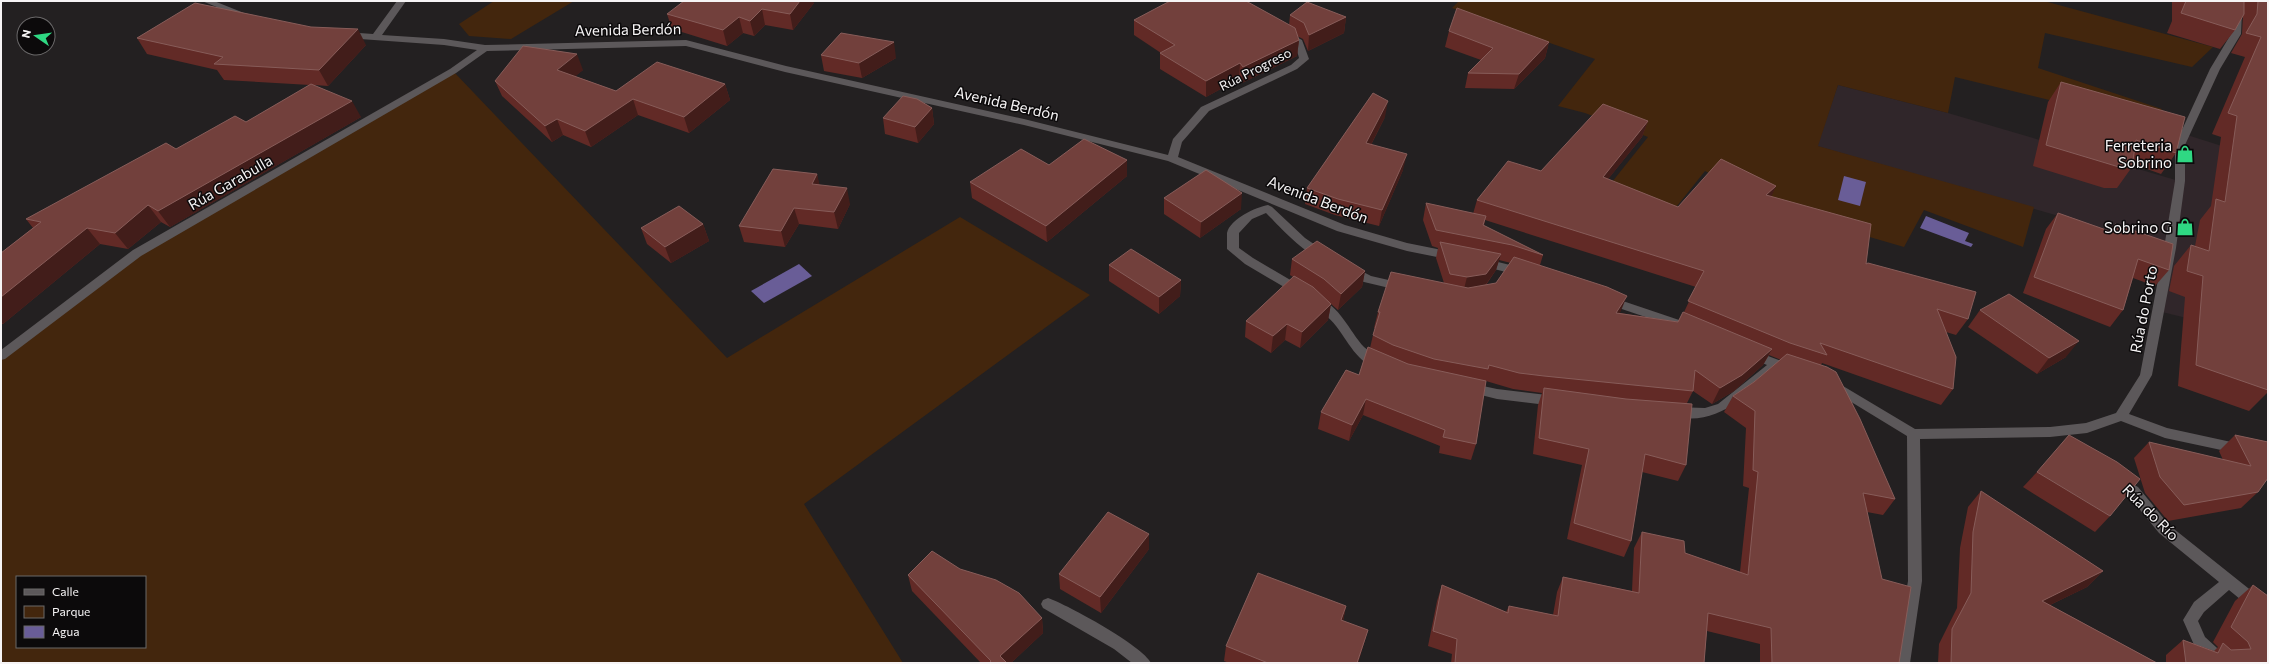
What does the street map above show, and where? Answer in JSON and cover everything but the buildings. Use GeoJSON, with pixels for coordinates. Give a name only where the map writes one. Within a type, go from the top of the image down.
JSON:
{"type":"FeatureCollection","features":[{"type":"Feature","properties":{"kind":"street"},"geometry":{"type":"LineString","coordinates":[[206,1],[254,19]]}},
{"type":"Feature","properties":{"kind":"street"},"geometry":{"type":"LineString","coordinates":[[376,36],[402,1]]}},
{"type":"Feature","properties":{"kind":"street","name":"Rúa do Porto"},"geometry":{"type":"LineString","coordinates":[[2121,416],[2146,375],[2178,196],[2180,145],[2215,69],[2236,34],[2237,12],[2232,1]]}},
{"type":"Feature","properties":{"kind":"street","name":"Rúa Progreso"},"geometry":{"type":"LineString","coordinates":[[1172,159],[1177,141],[1205,109],[1294,67],[1304,59],[1299,42],[1273,27]]}},
{"type":"Feature","properties":{"kind":"street","name":"Avenida Berdón"},"geometry":{"type":"LineString","coordinates":[[339,35],[376,36],[444,42],[485,48],[686,43],[785,69],[1024,122],[1172,159],[1271,205],[1341,228],[1407,247],[1507,267],[1529,274]]}},
{"type":"Feature","properties":{"kind":"street","name":"Rúa Garabulla"},"geometry":{"type":"LineString","coordinates":[[1,356],[137,253],[453,71],[485,48]]}},
{"type":"Feature","properties":{"kind":"street"},"geometry":{"type":"LineString","coordinates":[[1394,368],[1367,358],[1354,346],[1343,327],[1327,309],[1282,279],[1243,258],[1233,249],[1234,232],[1245,219],[1271,205],[1301,241],[1339,264],[1368,278],[1417,290]]}},
{"type":"Feature","properties":{"kind":"street"},"geometry":{"type":"LineString","coordinates":[[1498,281],[1507,267]]}},
{"type":"Feature","properties":{"kind":"street"},"geometry":{"type":"LineString","coordinates":[[1596,296],[1669,319],[1698,331]]}},
{"type":"Feature","properties":{"kind":"street"},"geometry":{"type":"LineString","coordinates":[[1740,349],[1802,373]]}},
{"type":"Feature","properties":{"kind":"street"},"geometry":{"type":"LineString","coordinates":[[1663,412],[1705,413],[1722,407],[1776,364]]}},
{"type":"Feature","properties":{"kind":"street"},"geometry":{"type":"LineString","coordinates":[[1822,379],[1913,434],[2050,432],[2087,428],[2121,416],[2165,433],[2268,455]]}},
{"type":"Feature","properties":{"kind":"street"},"geometry":{"type":"LineString","coordinates":[[1459,385],[1498,394],[1568,403]]}},
{"type":"Feature","properties":{"kind":"street"},"geometry":{"type":"LineString","coordinates":[[2050,432],[2069,445]]}},
{"type":"Feature","properties":{"kind":"street"},"geometry":{"type":"LineString","coordinates":[[1902,663],[1915,581],[1913,434]]}},
{"type":"Feature","properties":{"kind":"street","name":"Rúa do Río"},"geometry":{"type":"LineString","coordinates":[[2105,471],[2133,491],[2164,529],[2268,613]]}},
{"type":"Feature","properties":{"kind":"street"},"geometry":{"type":"LineString","coordinates":[[2223,663],[2200,642],[2190,620],[2199,607],[2229,582]]}},
{"type":"Feature","properties":{"kind":"street"},"geometry":{"type":"LineString","coordinates":[[1048,604],[1119,644],[1143,663]]}},
{"type":"Feature","properties":{"kind":"shaded area","name":"Sobrino G"},"geometry":{"type":"Polygon","coordinates":[[[1838,85],[1948,113],[2179,181],[2184,134],[2263,159],[2268,338],[2158,311],[2169,248],[1817,146],[1838,85]]]}},
{"type":"Feature","properties":{"kind":"green space"},"geometry":{"type":"Polygon","coordinates":[[[494,1],[574,1],[511,39],[469,36],[459,24],[494,1]]]}},
{"type":"Feature","properties":{"kind":"green space"},"geometry":{"type":"Polygon","coordinates":[[[1459,1],[2044,1],[2213,47],[2192,67],[2045,33],[2038,68],[2162,109],[2151,125],[1955,77],[1948,113],[1838,85],[1818,146],[2034,207],[2023,247],[1924,210],[1904,247],[1794,215],[1705,171],[1669,216],[1604,192],[1648,137],[1585,113],[1558,106],[1595,59],[1452,8],[1459,1]]]}},
{"type":"Feature","properties":{"kind":"green space"},"geometry":{"type":"Polygon","coordinates":[[[453,71],[727,358],[960,217],[1090,295],[804,504],[903,663],[1,663],[1,356],[137,253],[453,71]]]}},
{"type":"Feature","properties":{"kind":"water"},"geometry":{"type":"Polygon","coordinates":[[[1844,176],[1866,182],[1860,206],[1838,200],[1844,176]]]}},
{"type":"Feature","properties":{"kind":"water"},"geometry":{"type":"Polygon","coordinates":[[[1926,216],[1969,233],[1965,241],[1973,244],[1971,247],[1920,228],[1926,216]]]}},
{"type":"Feature","properties":{"kind":"water"},"geometry":{"type":"Polygon","coordinates":[[[799,264],[812,276],[764,303],[751,291],[799,264]]]}},
{"type":"Feature","properties":{"kind":"place","name":"Ferreteria Sobrino"},"geometry":{"type":"Point","coordinates":[2185,154]}},
{"type":"Feature","properties":{"kind":"place","name":"Sobrino G"},"geometry":{"type":"Point","coordinates":[2185,227]}}]}
